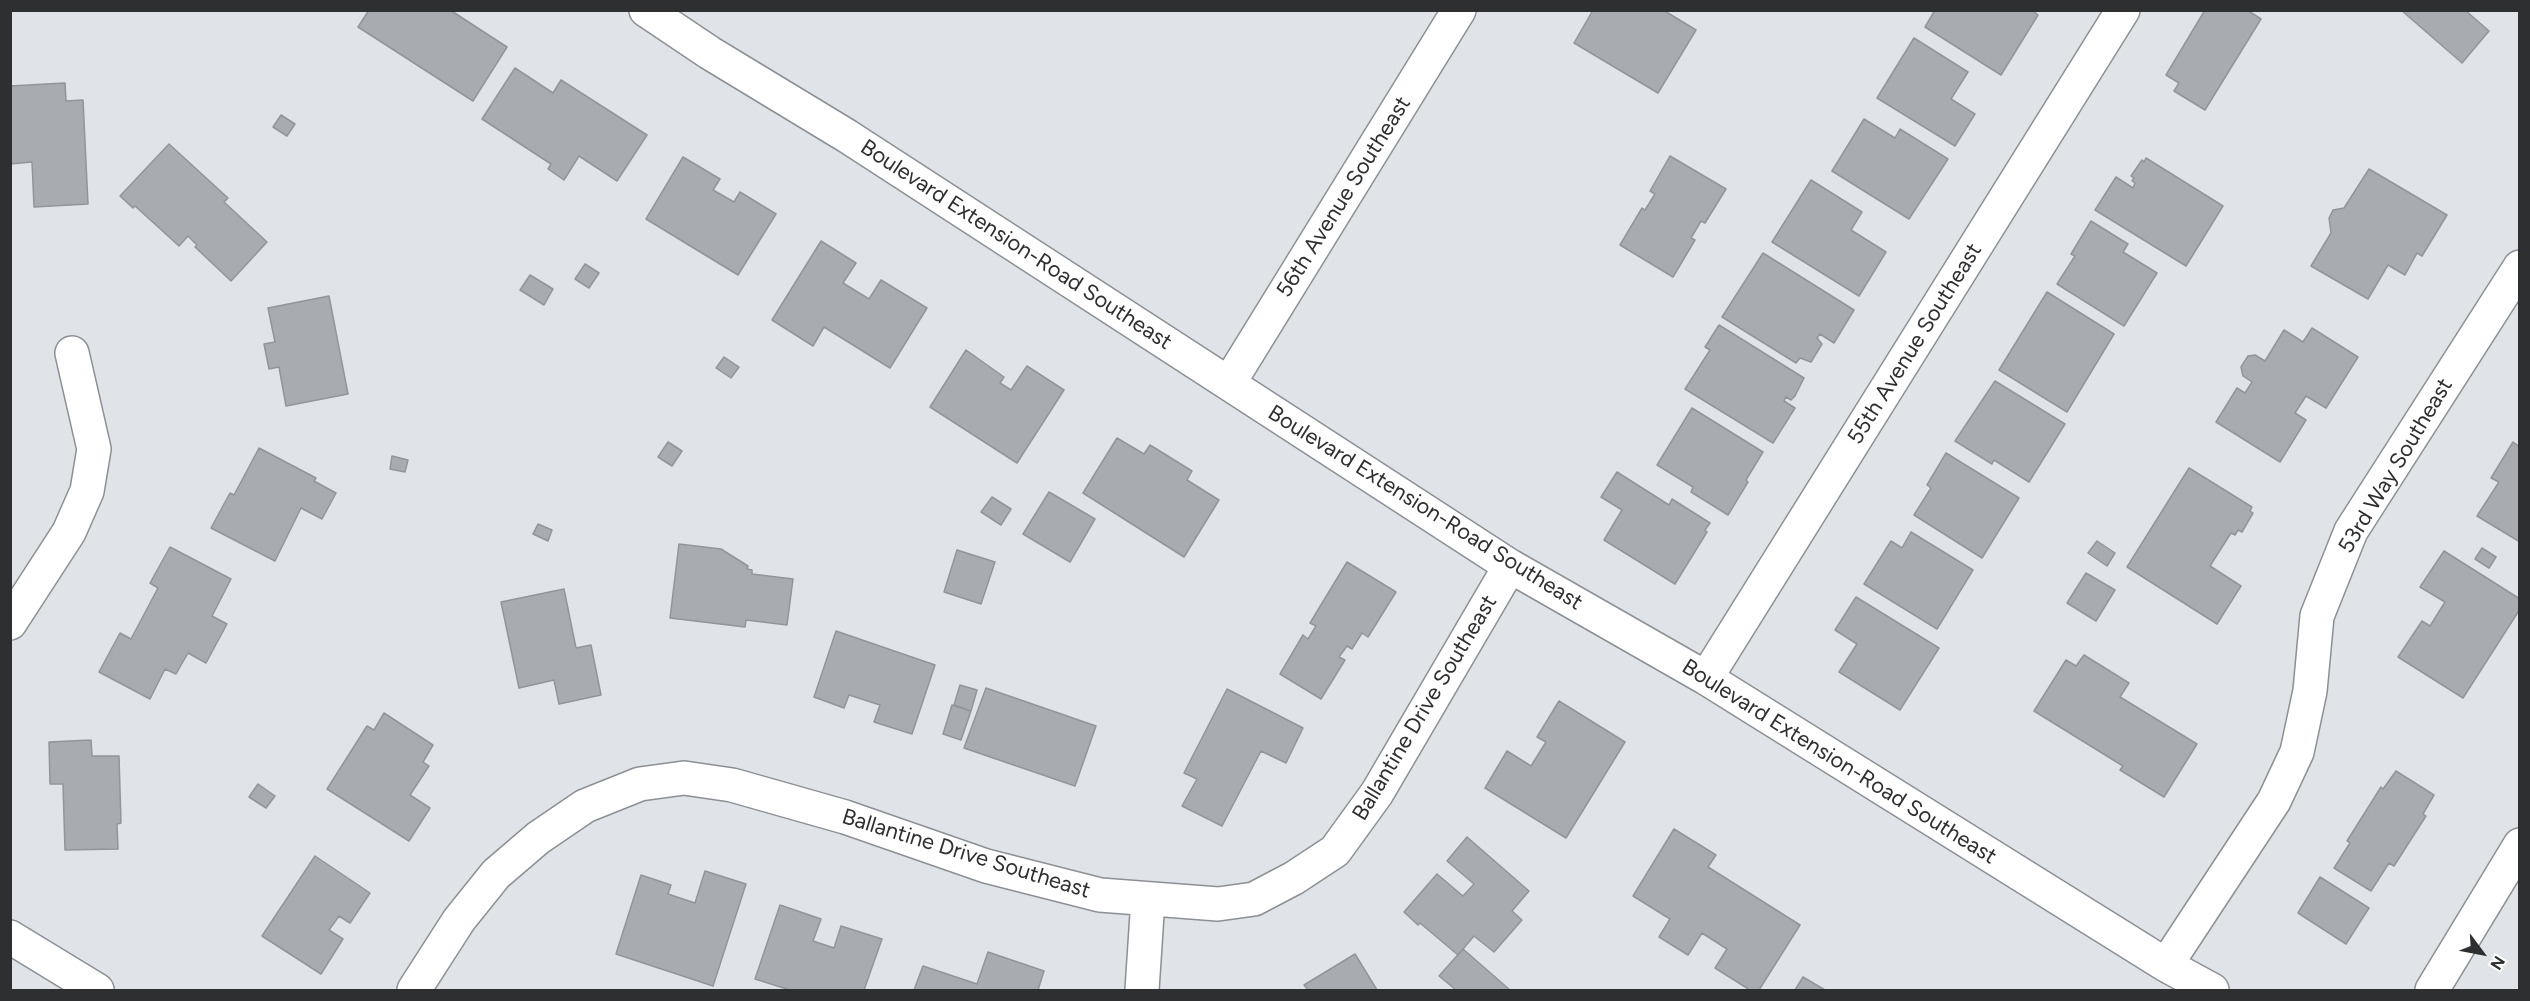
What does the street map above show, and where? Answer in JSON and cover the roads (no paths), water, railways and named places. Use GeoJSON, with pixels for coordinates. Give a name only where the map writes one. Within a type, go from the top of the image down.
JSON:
{"type":"FeatureCollection","features":[{"type":"Feature","properties":{"kind":"street","name":"Boulevard Extension-Road Southeast"},"geometry":{"type":"LineString","coordinates":[[646,10],[710,53],[847,136],[1510,566],[1706,678],[2166,965],[2212,990]]}},
{"type":"Feature","properties":{"kind":"street","name":"56th Avenue Southeast"},"geometry":{"type":"LineString","coordinates":[[1229,383],[1459,10]]}},
{"type":"Feature","properties":{"kind":"street","name":"55th Avenue Southeast"},"geometry":{"type":"LineString","coordinates":[[1706,678],[2123,10]]}},
{"type":"Feature","properties":{"kind":"street","name":"53rd Way Southeast"},"geometry":{"type":"LineString","coordinates":[[2166,965],[2274,801],[2297,752],[2310,691],[2317,616],[2351,531],[2520,267]]}},
{"type":"Feature","properties":{"kind":"street"},"geometry":{"type":"LineString","coordinates":[[10,623],[69,532],[87,491],[94,449],[72,353]]}},
{"type":"Feature","properties":{"kind":"street","name":"Ballantine Drive Southeast"},"geometry":{"type":"LineString","coordinates":[[414,990],[459,920],[496,874],[538,838],[585,807],[640,784],[684,778],[732,785],[833,814],[986,866],[1100,895],[1218,904],[1254,899],[1294,878],[1335,851],[1377,793],[1510,566]]}},
{"type":"Feature","properties":{"kind":"street"},"geometry":{"type":"LineString","coordinates":[[2432,990],[2520,845]]}},
{"type":"Feature","properties":{"kind":"street"},"geometry":{"type":"LineString","coordinates":[[1142,990],[1148,899]]}},
{"type":"Feature","properties":{"kind":"street"},"geometry":{"type":"LineString","coordinates":[[10,937],[97,990]]}}]}
